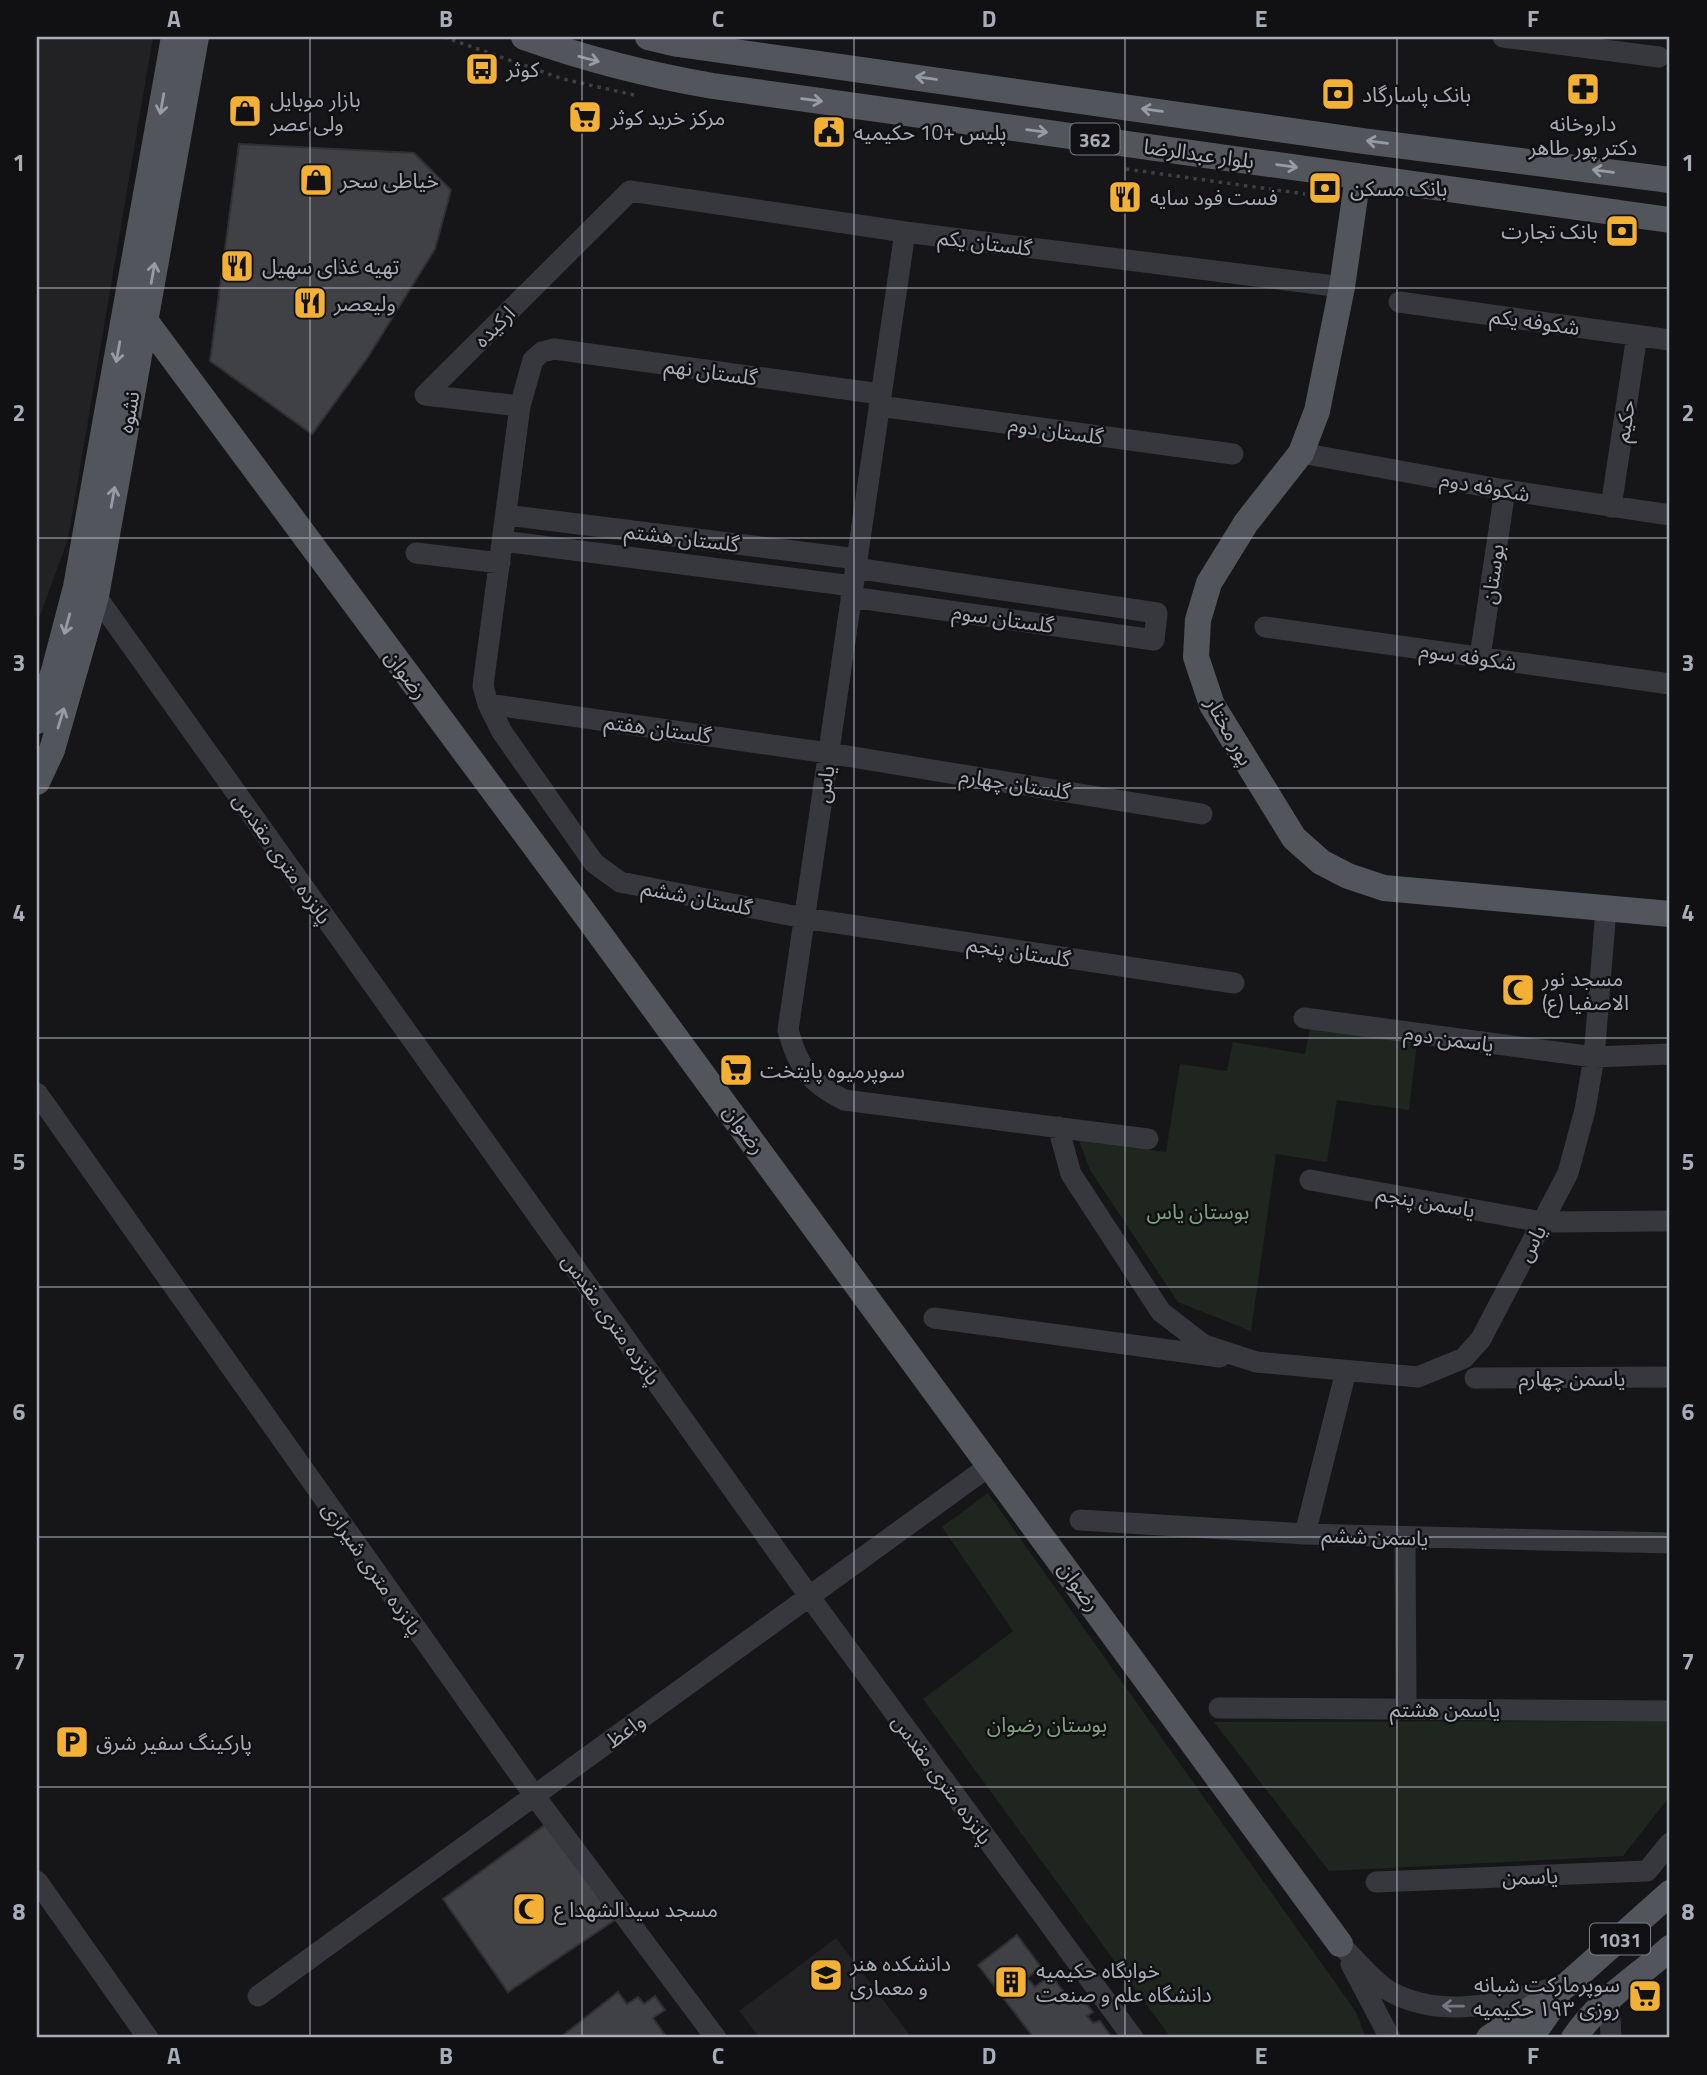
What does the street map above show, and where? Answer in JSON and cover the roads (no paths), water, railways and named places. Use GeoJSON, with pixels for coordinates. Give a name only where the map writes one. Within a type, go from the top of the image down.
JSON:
{"type":"FeatureCollection","features":[{"type":"Feature","properties":{"kind":"main road","name":"نشوه"},"geometry":{"type":"LineString","coordinates":[[37,782],[52,750],[86,592],[135,314],[174,37]]}},
{"type":"Feature","properties":{"kind":"main road","name":"نشوه"},"geometry":{"type":"LineString","coordinates":[[135,314],[196,37]]}},
{"type":"Feature","properties":{"kind":"main road","name":"بلوار عبدالرضا"},"geometry":{"type":"LineString","coordinates":[[524,37],[584,58],[713,86],[1670,220]]}},
{"type":"Feature","properties":{"kind":"main road","name":"بلوار عبدالرضا"},"geometry":{"type":"LineString","coordinates":[[648,37],[678,44],[746,44],[1363,141],[1670,180]]}},
{"type":"Feature","properties":{"kind":"main road","name":"پور مختار"},"geometry":{"type":"LineString","coordinates":[[1358,176],[1342,287],[1317,411],[1301,453],[1246,523],[1209,583],[1198,620],[1196,657],[1212,705],[1294,838],[1321,862],[1348,876],[1384,888],[1670,914]]}},
{"type":"Feature","properties":{"kind":"main road","name":"رضوان"},"geometry":{"type":"LineString","coordinates":[[135,314],[992,1464],[1340,1944]]}},
{"type":"Feature","properties":{"kind":"main road","name":"نشوه"},"geometry":{"type":"LineString","coordinates":[[37,720],[86,592]]}},
{"type":"Feature","properties":{"kind":"main road","name":"1031"},"geometry":{"type":"LineString","coordinates":[[1489,2038],[1568,1984],[1670,1893]]}},
{"type":"Feature","properties":{"kind":"main road","name":"1031"},"geometry":{"type":"LineString","coordinates":[[1574,2038],[1586,2020],[1609,1996],[1670,1948]]}},
{"type":"Feature","properties":{"kind":"main road"},"geometry":{"type":"LineString","coordinates":[[1530,2038],[1568,1984]]}},
{"type":"Feature","properties":{"kind":"street"},"geometry":{"type":"LineString","coordinates":[[1512,37],[1659,57]]}},
{"type":"Feature","properties":{"kind":"street","name":"گلستان یکم"},"geometry":{"type":"LineString","coordinates":[[630,191],[905,232],[1342,287]]}},
{"type":"Feature","properties":{"kind":"street","name":"ارکیده"},"geometry":{"type":"LineString","coordinates":[[520,406],[425,395],[630,191]]}},
{"type":"Feature","properties":{"kind":"street","name":"یاس"},"geometry":{"type":"LineString","coordinates":[[905,232],[788,1030],[794,1053],[806,1073],[824,1089],[845,1100],[1148,1139]]}},
{"type":"Feature","properties":{"kind":"street","name":"شکوفه یکم"},"geometry":{"type":"LineString","coordinates":[[1399,302],[1670,340]]}},
{"type":"Feature","properties":{"kind":"street","name":"حکیم"},"geometry":{"type":"LineString","coordinates":[[1611,508],[1637,335]]}},
{"type":"Feature","properties":{"kind":"street","name":"گلستان نهم"},"geometry":{"type":"LineString","coordinates":[[520,406],[533,360],[542,352],[554,349],[880,400]]}},
{"type":"Feature","properties":{"kind":"street","name":"گلستان دوم"},"geometry":{"type":"LineString","coordinates":[[880,400],[1233,454]]}},
{"type":"Feature","properties":{"kind":"street"},"geometry":{"type":"LineString","coordinates":[[488,704],[483,686],[520,406]]}},
{"type":"Feature","properties":{"kind":"street","name":"شکوفه دوم"},"geometry":{"type":"LineString","coordinates":[[1301,453],[1505,490],[1670,516]]}},
{"type":"Feature","properties":{"kind":"street","name":"بوستان"},"geometry":{"type":"LineString","coordinates":[[1480,657],[1505,490]]}},
{"type":"Feature","properties":{"kind":"street","name":"گلستان هشتم"},"geometry":{"type":"LineString","coordinates":[[506,515],[854,577]]}},
{"type":"Feature","properties":{"kind":"street","name":"گلستان هشتم"},"geometry":{"type":"LineString","coordinates":[[503,541],[854,577]]}},
{"type":"Feature","properties":{"kind":"street"},"geometry":{"type":"LineString","coordinates":[[416,553],[500,563]]}},
{"type":"Feature","properties":{"kind":"street","name":"گلستان سوم"},"geometry":{"type":"LineString","coordinates":[[854,577],[1157,613],[1154,639],[854,577]]}},
{"type":"Feature","properties":{"kind":"street","name":"پانزده متری مقدس"},"geometry":{"type":"LineString","coordinates":[[86,592],[809,1596],[1133,2038]]}},
{"type":"Feature","properties":{"kind":"street","name":"شکوفه سوم"},"geometry":{"type":"LineString","coordinates":[[1265,628],[1670,684]]}},
{"type":"Feature","properties":{"kind":"street","name":"گلستان هفتم"},"geometry":{"type":"LineString","coordinates":[[488,704],[828,752]]}},
{"type":"Feature","properties":{"kind":"street","name":"گلستان ششم"},"geometry":{"type":"LineString","coordinates":[[488,704],[502,732],[594,863],[620,882],[804,918]]}},
{"type":"Feature","properties":{"kind":"street","name":"گلستان چهارم"},"geometry":{"type":"LineString","coordinates":[[828,752],[1202,814]]}},
{"type":"Feature","properties":{"kind":"street","name":"یاس"},"geometry":{"type":"LineString","coordinates":[[934,1318],[1256,1362],[1418,1377],[1464,1358],[1481,1339],[1568,1173],[1585,1110],[1594,1057],[1606,909]]}},
{"type":"Feature","properties":{"kind":"street","name":"گلستان پنجم"},"geometry":{"type":"LineString","coordinates":[[804,918],[1234,983]]}},
{"type":"Feature","properties":{"kind":"street","name":"یاسمن دوم"},"geometry":{"type":"LineString","coordinates":[[1304,1018],[1594,1057],[1670,1054]]}},
{"type":"Feature","properties":{"kind":"street","name":"پانزده متری شیرازی"},"geometry":{"type":"LineString","coordinates":[[37,1094],[534,1795],[716,2038]]}},
{"type":"Feature","properties":{"kind":"street","name":"یاس"},"geometry":{"type":"LineString","coordinates":[[1058,1127],[1070,1174],[1161,1312],[1204,1345],[1256,1362]]}},
{"type":"Feature","properties":{"kind":"street","name":"یاسمن پنجم"},"geometry":{"type":"LineString","coordinates":[[1310,1180],[1542,1222],[1670,1221]]}},
{"type":"Feature","properties":{"kind":"street"},"geometry":{"type":"LineString","coordinates":[[1305,1534],[1346,1371]]}},
{"type":"Feature","properties":{"kind":"street","name":"یاسمن چهارم"},"geometry":{"type":"LineString","coordinates":[[1475,1378],[1670,1377]]}},
{"type":"Feature","properties":{"kind":"street","name":"واعظ"},"geometry":{"type":"LineString","coordinates":[[258,1996],[992,1464]]}},
{"type":"Feature","properties":{"kind":"street","name":"یاسمن ششم"},"geometry":{"type":"LineString","coordinates":[[1080,1520],[1305,1534],[1670,1543]]}},
{"type":"Feature","properties":{"kind":"street"},"geometry":{"type":"LineString","coordinates":[[1405,1537],[1406,1709]]}},
{"type":"Feature","properties":{"kind":"street","name":"یاسمن هشتم"},"geometry":{"type":"LineString","coordinates":[[1219,1708],[1670,1711]]}},
{"type":"Feature","properties":{"kind":"street","name":"یاسمن"},"geometry":{"type":"LineString","coordinates":[[1376,1882],[1647,1871],[1670,1843]]}},
{"type":"Feature","properties":{"kind":"street"},"geometry":{"type":"LineString","coordinates":[[37,1881],[148,2038]]}},
{"type":"Feature","properties":{"kind":"street"},"geometry":{"type":"LineString","coordinates":[[1340,1944],[1389,1992],[1419,2003],[1453,2007],[1504,2002],[1568,1984]]}},
{"type":"Feature","properties":{"kind":"street"},"geometry":{"type":"LineString","coordinates":[[1340,1944],[1390,2038]]}},
{"type":"Feature","properties":{"kind":"street"},"geometry":{"type":"LineString","coordinates":[[1609,1996],[1611,2038]]}},
{"type":"Feature","properties":{"kind":"place","name":"کوثر"},"geometry":{"type":"Point","coordinates":[482,69]}},
{"type":"Feature","properties":{"kind":"place","name":"داروخانه دکتر پور طاهر"},"geometry":{"type":"Point","coordinates":[1583,89]}},
{"type":"Feature","properties":{"kind":"place","name":"بانک پاسارگاد"},"geometry":{"type":"Point","coordinates":[1338,94]}},
{"type":"Feature","properties":{"kind":"place","name":"بازار موبایل ولی عصر"},"geometry":{"type":"Point","coordinates":[245,111]}},
{"type":"Feature","properties":{"kind":"place","name":"مرکز خرید کوثر"},"geometry":{"type":"Point","coordinates":[585,117]}},
{"type":"Feature","properties":{"kind":"place","name":"پلیس +10 حکیمیه"},"geometry":{"type":"Point","coordinates":[829,132]}},
{"type":"Feature","properties":{"kind":"place","name":"خیاطی سحر"},"geometry":{"type":"Point","coordinates":[316,180]}},
{"type":"Feature","properties":{"kind":"place","name":"بانک مسکن"},"geometry":{"type":"Point","coordinates":[1325,188]}},
{"type":"Feature","properties":{"kind":"place","name":"فست فود سایه"},"geometry":{"type":"Point","coordinates":[1125,197]}},
{"type":"Feature","properties":{"kind":"place","name":"بانک تجارت"},"geometry":{"type":"Point","coordinates":[1622,231]}},
{"type":"Feature","properties":{"kind":"place","name":"تهیه غذای سهیل"},"geometry":{"type":"Point","coordinates":[237,266]}},
{"type":"Feature","properties":{"kind":"place","name":"ولیعصر"},"geometry":{"type":"Point","coordinates":[310,303]}},
{"type":"Feature","properties":{"kind":"place","name":"مسجد نور الاصفیا (ع)"},"geometry":{"type":"Point","coordinates":[1518,990]}},
{"type":"Feature","properties":{"kind":"place","name":"سوپرمیوه پایتخت"},"geometry":{"type":"Point","coordinates":[736,1070]}},
{"type":"Feature","properties":{"kind":"place","name":"پارکینگ سفیر شرق"},"geometry":{"type":"Point","coordinates":[72,1742]}},
{"type":"Feature","properties":{"kind":"place","name":"مسجد سیدالشهدا ع"},"geometry":{"type":"Point","coordinates":[529,1909]}},
{"type":"Feature","properties":{"kind":"place","name":"دانشکده هنر و معماری"},"geometry":{"type":"Point","coordinates":[826,1975]}},
{"type":"Feature","properties":{"kind":"place","name":"خوابگاه حکیمیه دانشگاه علم و صنعت"},"geometry":{"type":"Point","coordinates":[1011,1982]}},
{"type":"Feature","properties":{"kind":"place","name":"سوپرمارکت شبانه روزی ۱۹۳ حکیمیه"},"geometry":{"type":"Point","coordinates":[1645,1996]}},
{"type":"Feature","properties":{"kind":"park label","name":"بوستان یاس"},"geometry":{"type":"Point","coordinates":[1198,1211]}},
{"type":"Feature","properties":{"kind":"park label","name":"بوستان رضوان"},"geometry":{"type":"Point","coordinates":[1047,1724]}}]}
